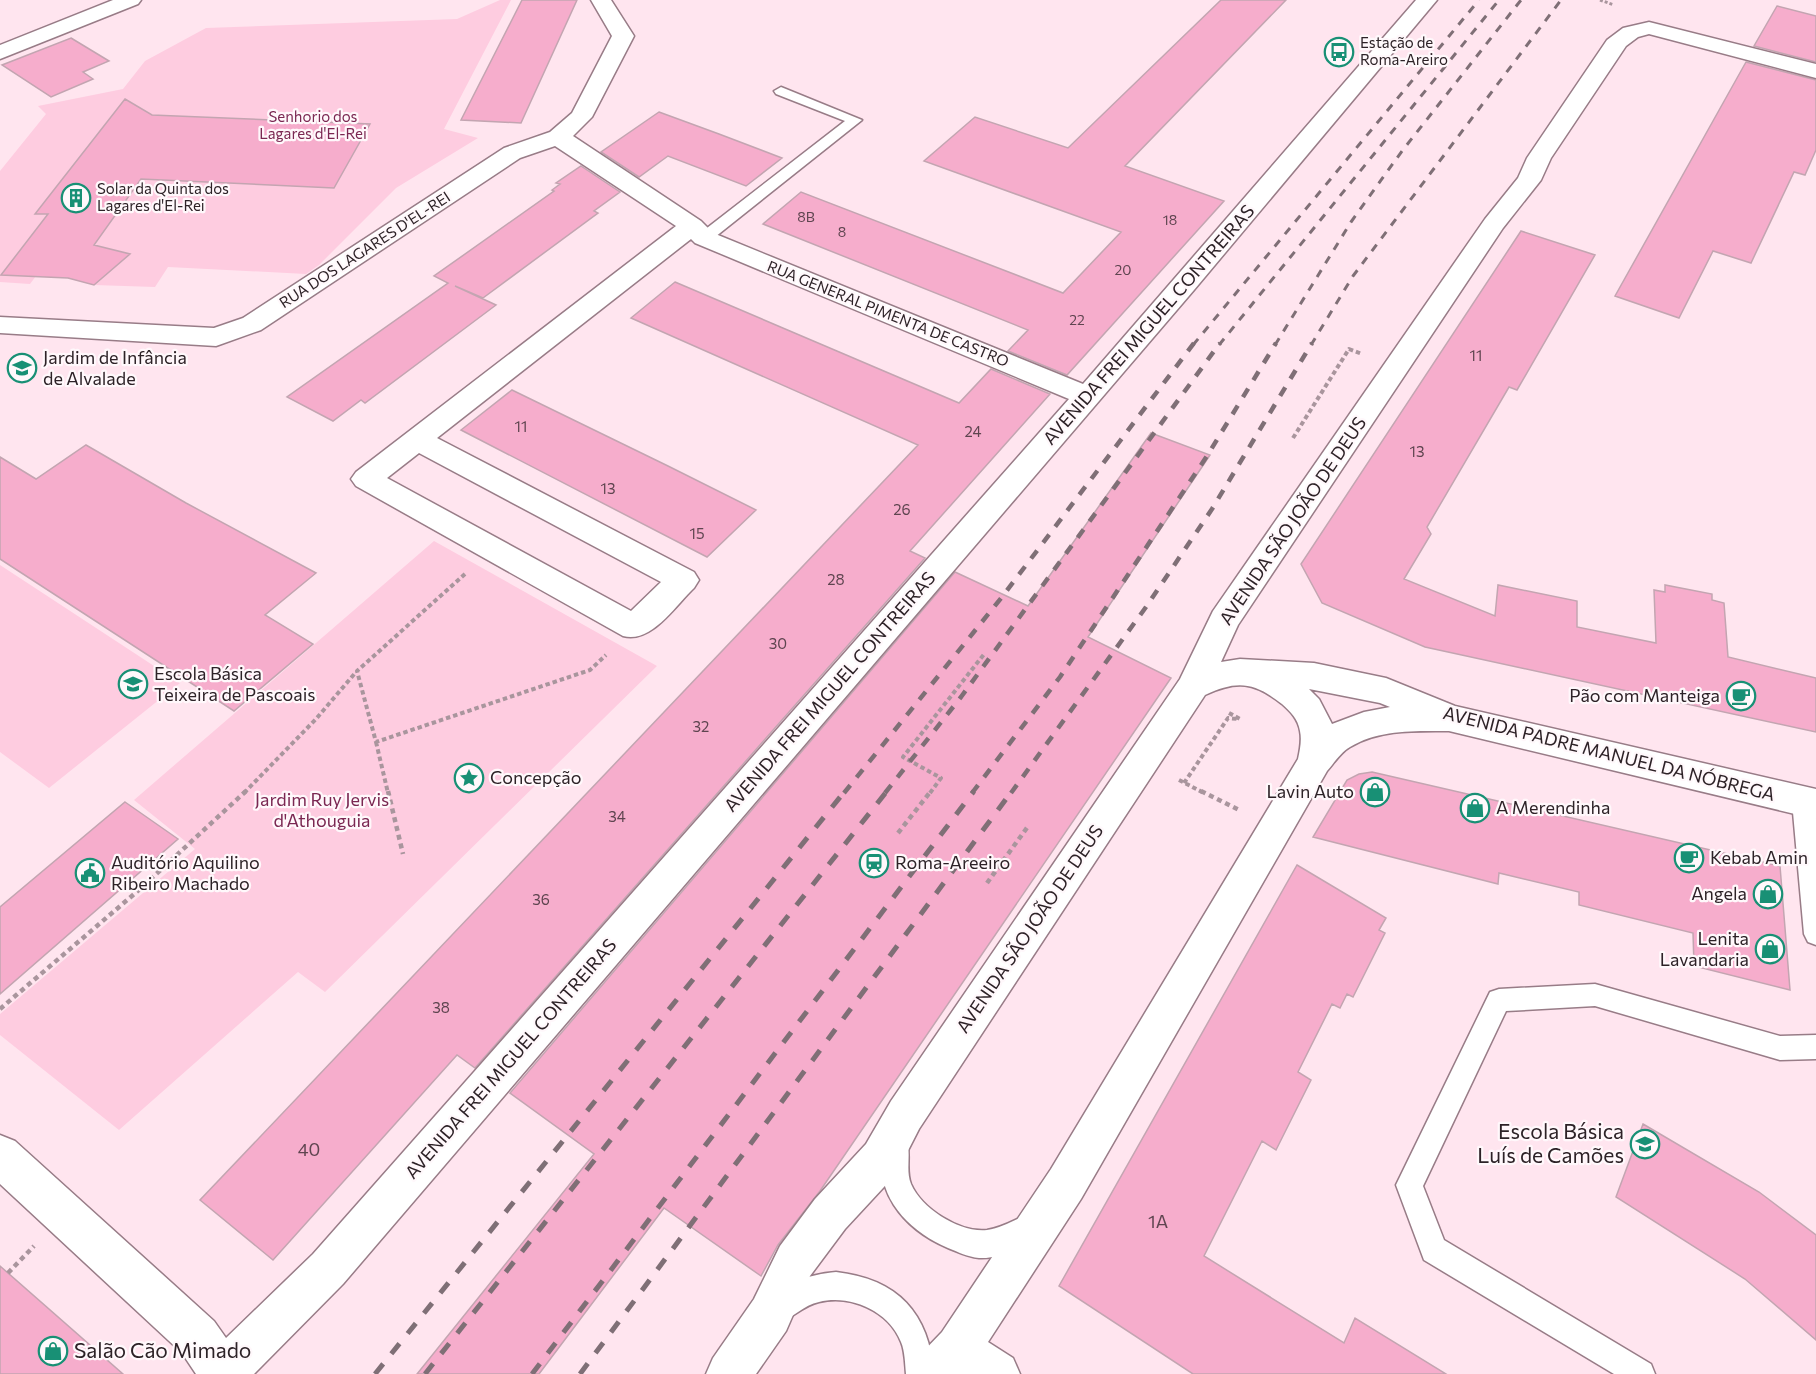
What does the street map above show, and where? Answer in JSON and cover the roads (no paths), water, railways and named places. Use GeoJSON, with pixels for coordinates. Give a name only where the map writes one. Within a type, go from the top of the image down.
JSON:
{"type":"FeatureCollection","features":[{"type":"Feature","properties":{"kind":"street"},"geometry":{"type":"LineString","coordinates":[[0,53],[131,0]]}},
{"type":"Feature","properties":{"kind":"street","name":"RUA DOS LAGARES D'EL-REI"},"geometry":{"type":"LineString","coordinates":[[0,325],[216,337],[252,324],[512,153],[558,137],[581,117],[623,36],[601,0]]}},
{"type":"Feature","properties":{"kind":"street","name":"AVENIDA FREI MIGUEL CONTREIRAS"},"geometry":{"type":"LineString","coordinates":[[222,1373],[328,1269],[1277,177],[1427,0]]}},
{"type":"Feature","properties":{"kind":"street","name":"AVENIDA SÃO JOÃO DE DEUS"},"geometry":{"type":"LineString","coordinates":[[729,1374],[770,1315],[795,1262],[830,1214],[882,1159],[905,1115],[1193,686],[1231,611],[1494,224],[1529,180],[1539,158],[1615,45],[1623,36],[1636,29],[1668,31],[1816,71]]}},
{"type":"Feature","properties":{"kind":"street","name":"RUA GENERAL PIMENTA DE CASTRO"},"geometry":{"type":"LineString","coordinates":[[558,137],[698,232],[1087,396]]}},
{"type":"Feature","properties":{"kind":"street"},"geometry":{"type":"LineString","coordinates":[[417,440],[683,580],[634,627],[366,479],[417,440],[698,232]]}},
{"type":"Feature","properties":{"kind":"street","name":"AVENIDA PADRE MANUEL DA NÓBREGA"},"geometry":{"type":"LineString","coordinates":[[1193,686],[1217,675],[1240,672],[1314,676],[1386,691],[1449,718],[1810,803]]}},
{"type":"Feature","properties":{"kind":"street","name":"AVENIDA SÃO JOÃO DE DEUS"},"geometry":{"type":"LineString","coordinates":[[1264,675],[1300,698],[1314,716],[1320,740],[1315,761]]}},
{"type":"Feature","properties":{"kind":"street","name":"AVENIDA SÃO JOÃO DE DEUS"},"geometry":{"type":"LineString","coordinates":[[946,1361],[1066,1184],[1315,761],[1337,738],[1368,725],[1400,718],[1449,718]]}},
{"type":"Feature","properties":{"kind":"street"},"geometry":{"type":"LineString","coordinates":[[0,1156],[198,1337],[222,1373]]}},
{"type":"Feature","properties":{"kind":"street"},"geometry":{"type":"LineString","coordinates":[[946,1361],[997,1374]]}},
{"type":"Feature","properties":{"kind":"lane"},"geometry":{"type":"LineString","coordinates":[[698,232],[855,120],[780,91]]}},
{"type":"Feature","properties":{"kind":"lane"},"geometry":{"type":"LineString","coordinates":[[1810,803],[1816,934]]}},
{"type":"Feature","properties":{"kind":"lane"},"geometry":{"type":"LineString","coordinates":[[1641,1374],[1434,1250],[1409,1185],[1499,1000],[1595,995],[1780,1048],[1816,1047]]}},
{"type":"Feature","properties":{"kind":"lane","name":"AVENIDA SÃO JOÃO DE DEUS"},"geometry":{"type":"LineString","coordinates":[[905,1115],[893,1163],[899,1188],[910,1210],[932,1226],[958,1239],[980,1245],[1003,1242],[1028,1228],[1066,1184]]}},
{"type":"Feature","properties":{"kind":"lane","name":"AVENIDA SÃO JOÃO DE DEUS"},"geometry":{"type":"LineString","coordinates":[[770,1315],[806,1292],[834,1285],[864,1290],[886,1303],[914,1336],[920,1374]]}},
{"type":"Feature","properties":{"kind":"railway"},"geometry":{"type":"LineString","coordinates":[[1193,345],[1479,0]]}},
{"type":"Feature","properties":{"kind":"railway"},"geometry":{"type":"LineString","coordinates":[[1219,345],[1499,0]]}},
{"type":"Feature","properties":{"kind":"railway"},"geometry":{"type":"LineString","coordinates":[[1275,345],[1351,222],[1402,151],[1521,0]]}},
{"type":"Feature","properties":{"kind":"railway"},"geometry":{"type":"LineString","coordinates":[[1311,345],[1353,276],[1561,0]]}},
{"type":"Feature","properties":{"kind":"railway"},"geometry":{"type":"LineString","coordinates":[[844,793],[1002,597],[1194,343]]}},
{"type":"Feature","properties":{"kind":"railway"},"geometry":{"type":"LineString","coordinates":[[885,793],[961,697],[1220,343]]}},
{"type":"Feature","properties":{"kind":"railway"},"geometry":{"type":"LineString","coordinates":[[972,793],[1060,677],[1207,456],[1276,343]]}},
{"type":"Feature","properties":{"kind":"railway"},"geometry":{"type":"LineString","coordinates":[[1011,793],[1146,607],[1212,509],[1312,343]]}},
{"type":"Feature","properties":{"kind":"railway"},"geometry":{"type":"LineString","coordinates":[[375,1374],[845,791]]}},
{"type":"Feature","properties":{"kind":"railway"},"geometry":{"type":"LineString","coordinates":[[425,1374],[887,791]]}},
{"type":"Feature","properties":{"kind":"railway"},"geometry":{"type":"LineString","coordinates":[[532,1374],[974,791]]}},
{"type":"Feature","properties":{"kind":"railway"},"geometry":{"type":"LineString","coordinates":[[580,1374],[1012,791]]}},
{"type":"Feature","properties":{"kind":"place","name":"Estação de Roma-Areiro"},"geometry":{"type":"Point","coordinates":[1339,52]}},
{"type":"Feature","properties":{"kind":"place","name":"Solar da Quinta dos Lagares d'El-Rei"},"geometry":{"type":"Point","coordinates":[76,198]}},
{"type":"Feature","properties":{"kind":"place","name":"Jardim de Infância de Alvalade"},"geometry":{"type":"Point","coordinates":[22,368]}},
{"type":"Feature","properties":{"kind":"place","name":"Escola Básica Teixeira de Pascoais"},"geometry":{"type":"Point","coordinates":[133,684]}},
{"type":"Feature","properties":{"kind":"place","name":"Pão com Manteiga"},"geometry":{"type":"Point","coordinates":[1741,696]}},
{"type":"Feature","properties":{"kind":"place","name":"Concepção"},"geometry":{"type":"Point","coordinates":[469,778]}},
{"type":"Feature","properties":{"kind":"place","name":"Lavin Auto"},"geometry":{"type":"Point","coordinates":[1375,792]}},
{"type":"Feature","properties":{"kind":"place","name":"A Merendinha"},"geometry":{"type":"Point","coordinates":[1475,808]}},
{"type":"Feature","properties":{"kind":"place","name":"Kebab Amin"},"geometry":{"type":"Point","coordinates":[1689,858]}},
{"type":"Feature","properties":{"kind":"place","name":"Roma-Areeiro"},"geometry":{"type":"Point","coordinates":[874,863]}},
{"type":"Feature","properties":{"kind":"place","name":"Auditório Aquilino Ribeiro Machado"},"geometry":{"type":"Point","coordinates":[90,873]}},
{"type":"Feature","properties":{"kind":"place","name":"Angela"},"geometry":{"type":"Point","coordinates":[1768,894]}},
{"type":"Feature","properties":{"kind":"place","name":"Lenita Lavandaria"},"geometry":{"type":"Point","coordinates":[1770,949]}},
{"type":"Feature","properties":{"kind":"place","name":"Escola Básica Luís de Camões"},"geometry":{"type":"Point","coordinates":[1645,1144]}},
{"type":"Feature","properties":{"kind":"place","name":"Salão Cão Mimado"},"geometry":{"type":"Point","coordinates":[53,1351]}},
{"type":"Feature","properties":{"kind":"park label","name":"Senhorio dos Lagares d'El-Rei"},"geometry":{"type":"Point","coordinates":[313,126]}},
{"type":"Feature","properties":{"kind":"park label","name":"Jardim Ruy Jervis d'Athouguia"},"geometry":{"type":"Point","coordinates":[322,810]}}]}
